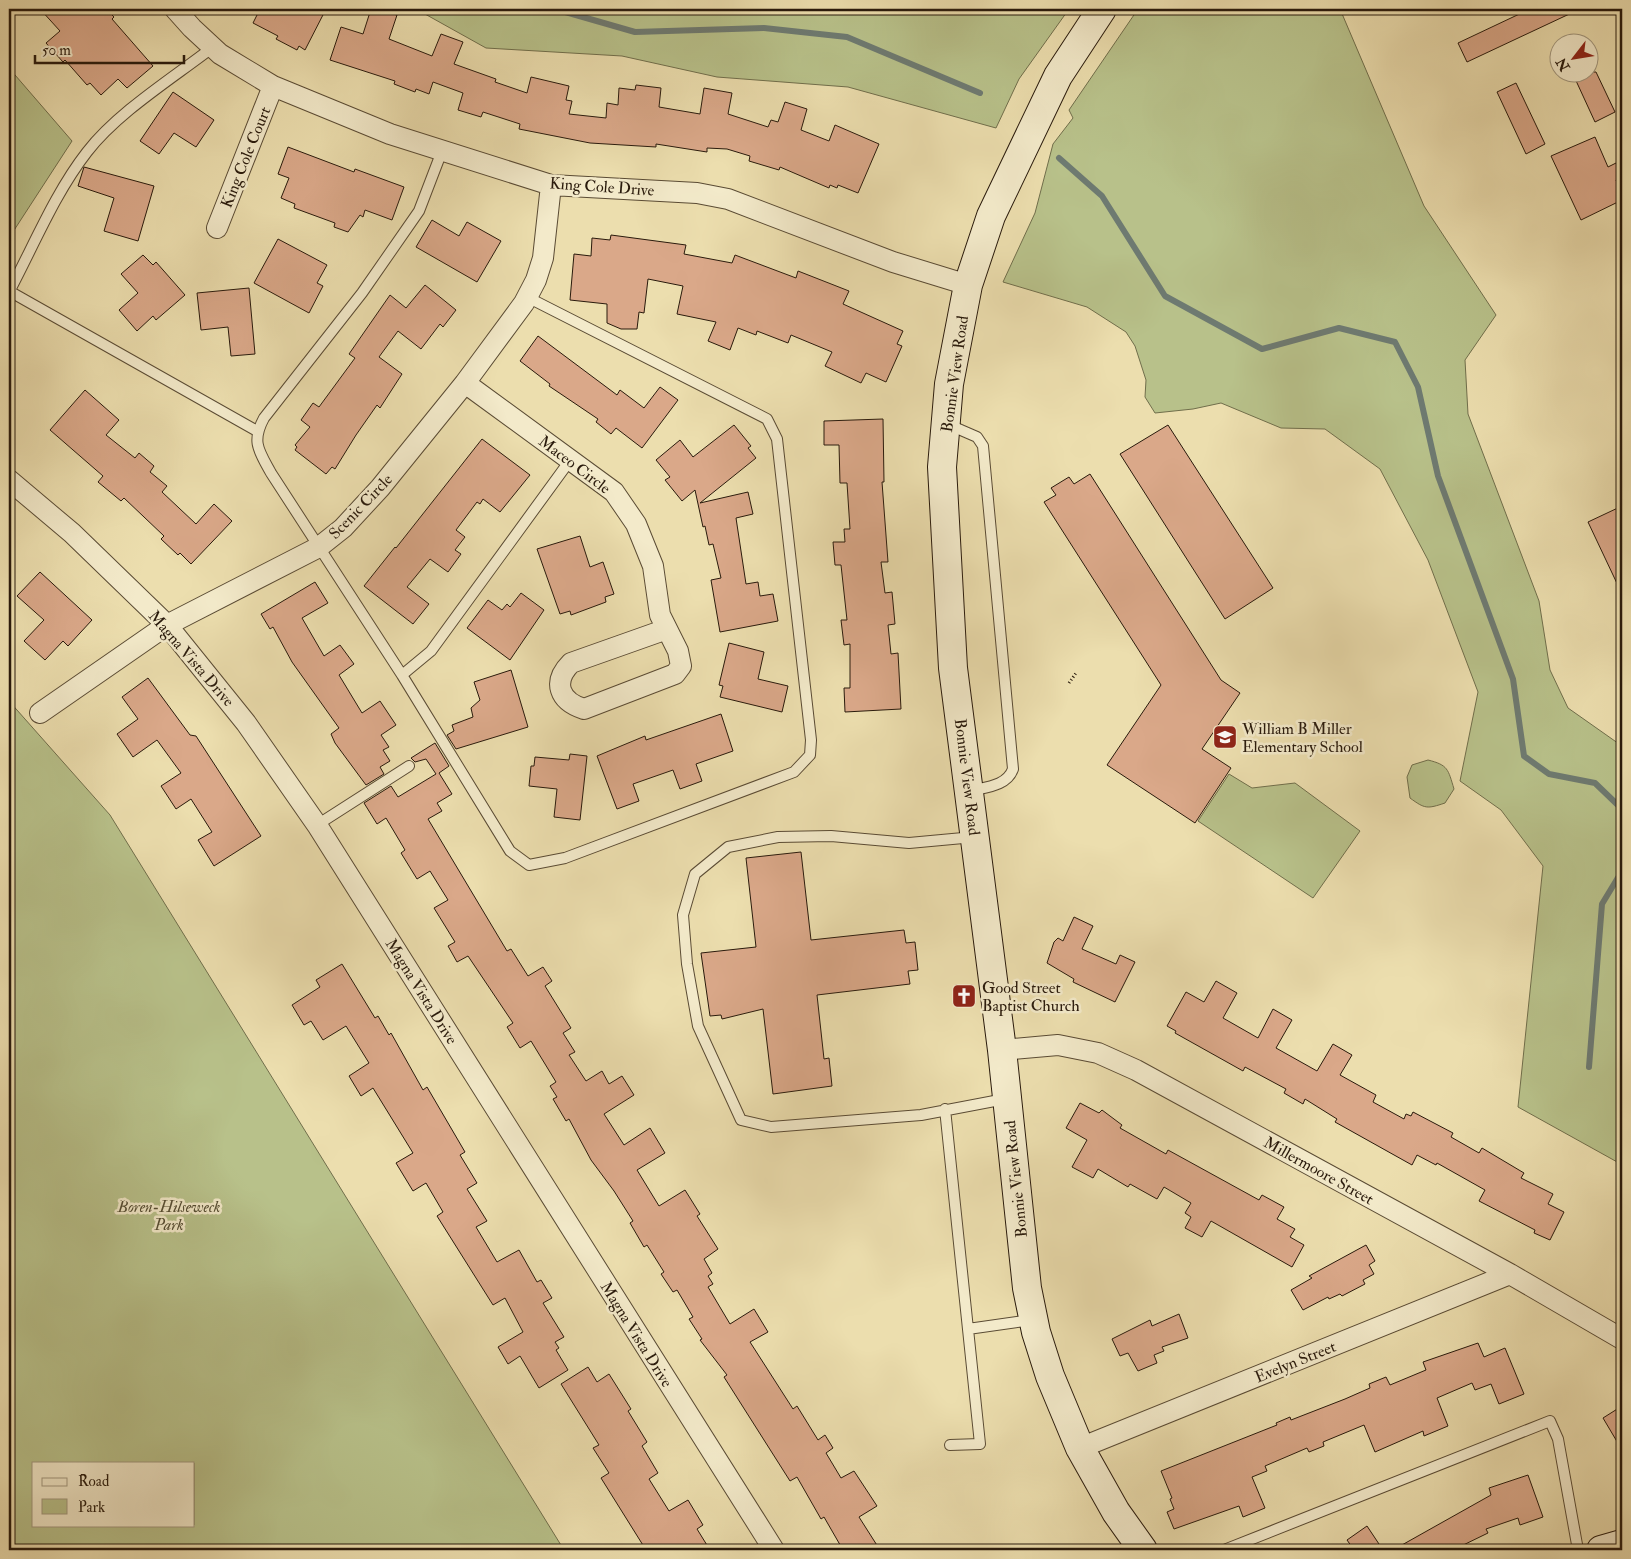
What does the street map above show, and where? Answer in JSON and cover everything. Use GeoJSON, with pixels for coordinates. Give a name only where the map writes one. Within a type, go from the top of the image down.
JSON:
{"type":"FeatureCollection","features":[{"type":"Feature","properties":{"kind":"street","name":"King Cole Drive"},"geometry":{"type":"LineString","coordinates":[[175,9],[213,47],[274,86],[390,134],[551,184],[696,192],[728,199],[893,262],[968,285]]}},
{"type":"Feature","properties":{"kind":"street","name":"Bonnie View Road"},"geometry":{"type":"LineString","coordinates":[[1102,9],[1058,76],[992,216],[968,285],[949,384],[942,467],[953,668],[1002,1050],[1027,1288],[1050,1376],[1080,1448],[1116,1512],[1143,1550]]}},
{"type":"Feature","properties":{"kind":"street","name":"King Cole Court"},"geometry":{"type":"LineString","coordinates":[[217,228],[274,86]]}},
{"type":"Feature","properties":{"kind":"street","name":"Scenic Circle"},"geometry":{"type":"LineString","coordinates":[[40,713],[167,625],[319,546],[343,528],[380,488],[465,383],[527,297],[536,280],[543,258],[551,184]]}},
{"type":"Feature","properties":{"kind":"street","name":"Maceo Circle"},"geometry":{"type":"LineString","coordinates":[[465,383],[614,492],[636,524],[653,566],[660,615],[678,650],[681,666],[675,674],[584,709],[571,705],[563,696],[560,684],[562,672],[571,663],[667,629]]}},
{"type":"Feature","properties":{"kind":"street","name":"Magna Vista Drive"},"geometry":{"type":"LineString","coordinates":[[9,480],[72,533],[167,625],[246,723],[317,825],[774,1550]]}},
{"type":"Feature","properties":{"kind":"street","name":"Millermoore Street"},"geometry":{"type":"LineString","coordinates":[[1002,1050],[1058,1045],[1098,1053],[1136,1070],[1510,1274],[1622,1339]]}},
{"type":"Feature","properties":{"kind":"street","name":"Evelyn Street"},"geometry":{"type":"LineString","coordinates":[[1080,1448],[1510,1274]]}},
{"type":"Feature","properties":{"kind":"street"},"geometry":{"type":"LineString","coordinates":[[1601,1550],[1622,1544]]}},
{"type":"Feature","properties":{"kind":"lane"},"geometry":{"type":"LineString","coordinates":[[213,47],[109,127],[88,151],[69,177],[9,292],[257,431]]}},
{"type":"Feature","properties":{"kind":"lane"},"geometry":{"type":"LineString","coordinates":[[442,151],[419,212],[362,293],[264,418],[257,431],[257,448],[402,675],[510,851],[529,865],[565,858],[794,772],[810,755],[811,740],[777,439],[767,419],[527,297]]}},
{"type":"Feature","properties":{"kind":"lane"},"geometry":{"type":"LineString","coordinates":[[946,424],[977,437],[982,446],[1013,769],[1011,775],[1000,783],[970,791]]}},
{"type":"Feature","properties":{"kind":"lane"},"geometry":{"type":"LineString","coordinates":[[402,675],[432,651],[571,459]]}},
{"type":"Feature","properties":{"kind":"lane"},"geometry":{"type":"LineString","coordinates":[[317,825],[409,766]]}},
{"type":"Feature","properties":{"kind":"lane"},"geometry":{"type":"LineString","coordinates":[[975,837],[908,843],[831,836],[778,837],[728,847],[695,874],[683,915],[687,964],[698,1026],[742,1120],[770,1127],[921,1115],[1006,1098]]}},
{"type":"Feature","properties":{"kind":"lane"},"geometry":{"type":"LineString","coordinates":[[945,1109],[980,1444],[950,1445]]}},
{"type":"Feature","properties":{"kind":"lane"},"geometry":{"type":"LineString","coordinates":[[968,1329],[1034,1320]]}},
{"type":"Feature","properties":{"kind":"lane"},"geometry":{"type":"LineString","coordinates":[[1224,1550],[1550,1421],[1558,1439],[1578,1550]]}},
{"type":"Feature","properties":{"kind":"path"},"geometry":{"type":"LineString","coordinates":[[1069,683],[1076,673]]}},
{"type":"Feature","properties":{"kind":"green space"},"geometry":{"type":"Polygon","coordinates":[[[416,9],[1069,9],[1019,79],[996,128],[848,87],[717,77],[622,56],[486,48],[416,9]]]}},
{"type":"Feature","properties":{"kind":"green space"},"geometry":{"type":"Polygon","coordinates":[[[1138,9],[1340,9],[1424,206],[1496,315],[1465,360],[1468,414],[1539,601],[1550,670],[1568,708],[1622,746],[1622,1154],[1619,1163],[1518,1107],[1543,866],[1501,810],[1460,781],[1478,692],[1428,560],[1380,469],[1325,429],[1281,428],[1221,403],[1193,409],[1155,413],[1145,397],[1146,380],[1135,346],[1126,332],[1087,307],[1003,282],[1035,213],[1053,144],[1073,118],[1069,110],[1138,9]]]}},
{"type":"Feature","properties":{"kind":"green space"},"geometry":{"type":"Polygon","coordinates":[[[9,68],[72,141],[9,238],[9,68]]]}},
{"type":"Feature","properties":{"kind":"green space","name":"Boren-Hilseweck Park"},"geometry":{"type":"Polygon","coordinates":[[[9,701],[110,815],[564,1550],[9,1550],[9,701]]]}},
{"type":"Feature","properties":{"kind":"green space"},"geometry":{"type":"Polygon","coordinates":[[[1428,760],[1440,764],[1446,769],[1454,789],[1445,803],[1426,807],[1410,798],[1407,777],[1412,765],[1428,760]]]}},
{"type":"Feature","properties":{"kind":"green space"},"geometry":{"type":"Polygon","coordinates":[[[1229,774],[1252,788],[1295,783],[1360,831],[1313,898],[1198,821],[1229,774]]]}},
{"type":"Feature","properties":{"kind":"building"},"geometry":{"type":"Polygon","coordinates":[[[40,9],[106,9],[114,17],[112,19],[153,66],[127,88],[118,79],[101,95],[90,83],[87,85],[65,60],[63,62],[46,43],[60,31],[40,9]]]}},
{"type":"Feature","properties":{"kind":"building"},"geometry":{"type":"Polygon","coordinates":[[[260,9],[326,9],[305,50],[299,46],[297,50],[276,39],[278,36],[253,23],[260,9]]]}},
{"type":"Feature","properties":{"kind":"building"},"geometry":{"type":"Polygon","coordinates":[[[371,9],[397,15],[389,39],[432,56],[441,34],[463,42],[454,64],[496,79],[495,82],[527,93],[531,77],[569,86],[566,100],[572,101],[569,114],[606,118],[607,103],[618,105],[619,88],[635,90],[636,85],[661,88],[659,107],[700,114],[704,88],[732,93],[728,114],[768,127],[771,120],[778,122],[785,102],[807,109],[801,130],[829,141],[835,125],[879,144],[858,193],[838,185],[837,188],[830,185],[829,188],[780,167],[779,170],[749,161],[750,156],[727,149],[707,148],[707,152],[656,144],[656,147],[590,143],[519,129],[520,124],[483,112],[481,117],[458,110],[463,93],[433,82],[429,94],[416,89],[415,92],[394,84],[395,81],[330,60],[341,27],[363,34],[371,9]]]}},
{"type":"Feature","properties":{"kind":"building"},"geometry":{"type":"Polygon","coordinates":[[[1530,9],[1580,9],[1467,62],[1458,43],[1530,9]]]}},
{"type":"Feature","properties":{"kind":"building"},"geometry":{"type":"Polygon","coordinates":[[[1598,76],[1615,112],[1595,122],[1577,82],[1598,82],[1598,76]]]}},
{"type":"Feature","properties":{"kind":"building"},"geometry":{"type":"Polygon","coordinates":[[[1516,83],[1545,144],[1526,154],[1497,92],[1516,83]]]}},
{"type":"Feature","properties":{"kind":"building"},"geometry":{"type":"Polygon","coordinates":[[[173,92],[214,120],[196,147],[174,133],[159,154],[140,141],[173,92]]]}},
{"type":"Feature","properties":{"kind":"building"},"geometry":{"type":"Polygon","coordinates":[[[1595,137],[1608,167],[1616,163],[1622,176],[1616,180],[1622,194],[1622,200],[1581,220],[1551,156],[1595,137]]]}},
{"type":"Feature","properties":{"kind":"building"},"geometry":{"type":"Polygon","coordinates":[[[288,147],[354,172],[355,169],[404,187],[392,220],[365,210],[363,217],[360,215],[348,232],[334,227],[335,223],[294,208],[295,204],[281,198],[289,178],[278,174],[288,147]]]}},
{"type":"Feature","properties":{"kind":"building"},"geometry":{"type":"Polygon","coordinates":[[[84,167],[154,186],[138,241],[104,231],[114,198],[78,186],[84,167]]]}},
{"type":"Feature","properties":{"kind":"building"},"geometry":{"type":"Polygon","coordinates":[[[432,220],[459,236],[467,222],[501,241],[477,282],[416,247],[432,220]]]}},
{"type":"Feature","properties":{"kind":"building"},"geometry":{"type":"Polygon","coordinates":[[[611,235],[686,245],[684,254],[732,263],[735,255],[796,278],[798,271],[849,291],[843,304],[903,331],[897,344],[902,346],[886,382],[866,373],[861,383],[825,366],[832,352],[791,335],[788,343],[757,331],[756,335],[738,328],[730,350],[708,341],[716,322],[677,314],[683,286],[648,279],[644,313],[639,312],[637,329],[621,329],[607,323],[607,304],[570,300],[574,254],[591,256],[592,238],[610,240],[611,235]]]}},
{"type":"Feature","properties":{"kind":"building"},"geometry":{"type":"Polygon","coordinates":[[[278,239],[327,265],[317,283],[323,286],[309,313],[254,283],[278,239]]]}},
{"type":"Feature","properties":{"kind":"building"},"geometry":{"type":"Polygon","coordinates":[[[143,255],[153,265],[156,262],[185,295],[156,320],[153,316],[137,331],[119,310],[138,293],[121,274],[143,255]]]}},
{"type":"Feature","properties":{"kind":"building"},"geometry":{"type":"Polygon","coordinates":[[[425,285],[456,310],[443,327],[440,324],[421,349],[398,331],[379,357],[402,374],[380,408],[377,405],[335,469],[332,467],[326,474],[295,450],[297,447],[295,445],[310,427],[301,420],[313,403],[319,407],[355,358],[349,354],[390,295],[406,308],[425,285]]]}},
{"type":"Feature","properties":{"kind":"building"},"geometry":{"type":"Polygon","coordinates":[[[249,288],[255,354],[231,356],[228,327],[201,330],[197,293],[249,288]]]}},
{"type":"Feature","properties":{"kind":"building"},"geometry":{"type":"Polygon","coordinates":[[[538,336],[617,395],[620,390],[644,408],[660,387],[678,400],[642,448],[616,428],[611,434],[596,422],[598,419],[549,386],[550,384],[520,361],[538,336]]]}},
{"type":"Feature","properties":{"kind":"building"},"geometry":{"type":"Polygon","coordinates":[[[85,390],[119,420],[106,435],[135,458],[139,453],[154,466],[150,472],[167,486],[162,492],[196,524],[214,504],[232,521],[191,564],[161,539],[164,536],[124,498],[121,501],[98,482],[103,476],[50,430],[85,390]]]}},
{"type":"Feature","properties":{"kind":"building"},"geometry":{"type":"Polygon","coordinates":[[[883,419],[884,482],[882,482],[888,562],[881,562],[885,593],[892,592],[895,624],[888,625],[891,654],[898,653],[901,709],[845,712],[844,688],[850,688],[850,644],[844,645],[841,620],[847,620],[841,565],[835,565],[833,542],[845,542],[844,529],[850,529],[847,483],[840,483],[839,445],[824,445],[824,421],[883,419]]]}},
{"type":"Feature","properties":{"kind":"building"},"geometry":{"type":"Polygon","coordinates":[[[734,425],[751,446],[748,448],[756,458],[700,503],[748,492],[753,514],[736,518],[746,584],[758,582],[760,596],[773,594],[778,621],[720,632],[711,580],[721,578],[713,544],[709,545],[705,526],[703,527],[695,490],[682,501],[665,480],[670,477],[656,460],[680,440],[693,457],[734,425]]]}},
{"type":"Feature","properties":{"kind":"building"},"geometry":{"type":"Polygon","coordinates":[[[1168,425],[1273,588],[1225,619],[1120,454],[1168,425]]]}},
{"type":"Feature","properties":{"kind":"building"},"geometry":{"type":"Polygon","coordinates":[[[482,439],[530,475],[500,512],[483,499],[480,504],[477,502],[456,530],[465,537],[455,550],[461,554],[448,572],[430,559],[407,587],[429,604],[413,624],[364,586],[482,439]]]}},
{"type":"Feature","properties":{"kind":"building"},"geometry":{"type":"Polygon","coordinates":[[[1090,474],[1221,680],[1240,693],[1202,749],[1231,768],[1195,823],[1107,765],[1161,685],[1044,502],[1056,495],[1051,488],[1069,477],[1074,484],[1090,474]]]}},
{"type":"Feature","properties":{"kind":"building"},"geometry":{"type":"Polygon","coordinates":[[[1622,506],[1622,594],[1588,522],[1622,506]]]}},
{"type":"Feature","properties":{"kind":"building"},"geometry":{"type":"Polygon","coordinates":[[[580,536],[590,567],[603,562],[614,594],[605,597],[606,602],[571,615],[570,611],[560,614],[537,549],[580,536]]]}},
{"type":"Feature","properties":{"kind":"building"},"geometry":{"type":"Polygon","coordinates":[[[40,572],[92,620],[68,646],[63,641],[45,660],[24,641],[44,620],[17,596],[40,572]]]}},
{"type":"Feature","properties":{"kind":"building"},"geometry":{"type":"Polygon","coordinates":[[[315,582],[328,603],[302,618],[324,656],[340,645],[354,664],[339,675],[362,713],[380,701],[396,725],[381,735],[389,747],[383,750],[390,761],[380,767],[384,774],[366,785],[335,743],[331,734],[339,728],[292,662],[273,627],[270,629],[261,614],[315,582]]]}},
{"type":"Feature","properties":{"kind":"building"},"geometry":{"type":"Polygon","coordinates":[[[521,593],[544,610],[510,660],[467,628],[488,600],[502,610],[507,604],[510,607],[521,593]]]}},
{"type":"Feature","properties":{"kind":"building"},"geometry":{"type":"Polygon","coordinates":[[[729,643],[764,652],[758,679],[788,686],[782,712],[720,697],[723,686],[719,685],[729,643]]]}},
{"type":"Feature","properties":{"kind":"building"},"geometry":{"type":"Polygon","coordinates":[[[511,670],[528,727],[456,749],[447,735],[454,731],[452,725],[473,717],[471,708],[480,700],[474,682],[511,670]]]}},
{"type":"Feature","properties":{"kind":"building"},"geometry":{"type":"Polygon","coordinates":[[[148,678],[190,735],[196,736],[261,836],[214,866],[198,840],[212,832],[191,799],[176,809],[161,786],[181,773],[157,740],[133,757],[117,734],[138,719],[122,697],[148,678]]]}},
{"type":"Feature","properties":{"kind":"building"},"geometry":{"type":"Polygon","coordinates":[[[721,714],[733,751],[696,764],[702,781],[680,789],[673,770],[633,784],[639,801],[617,809],[597,756],[645,736],[646,740],[721,714]]]}},
{"type":"Feature","properties":{"kind":"building"},"geometry":{"type":"Polygon","coordinates":[[[435,743],[449,766],[439,773],[452,794],[437,803],[442,811],[428,819],[507,951],[511,949],[528,976],[543,967],[552,981],[545,986],[571,1028],[563,1033],[575,1052],[569,1055],[586,1081],[602,1071],[609,1084],[622,1076],[634,1095],[604,1114],[624,1145],[650,1128],[665,1153],[637,1170],[659,1206],[685,1190],[700,1214],[697,1216],[718,1249],[704,1259],[712,1273],[708,1276],[713,1284],[708,1287],[730,1324],[754,1309],[768,1332],[750,1342],[793,1409],[797,1406],[818,1440],[825,1435],[833,1448],[826,1453],[841,1478],[854,1471],[877,1506],[859,1517],[880,1550],[843,1550],[824,1517],[821,1519],[797,1477],[790,1481],[724,1377],[727,1375],[700,1340],[702,1339],[689,1319],[693,1317],[677,1290],[673,1292],[661,1274],[664,1272],[647,1245],[644,1247],[630,1223],[633,1221],[591,1160],[569,1119],[566,1121],[553,1099],[557,1097],[550,1086],[556,1082],[531,1041],[520,1048],[507,1027],[513,1023],[468,956],[457,962],[448,946],[455,942],[434,908],[448,900],[430,871],[417,879],[401,853],[405,850],[386,818],[377,824],[364,803],[391,786],[398,797],[436,774],[426,759],[415,762],[411,758],[435,743]]]}},
{"type":"Feature","properties":{"kind":"building"},"geometry":{"type":"Polygon","coordinates":[[[570,754],[587,756],[580,820],[554,817],[557,789],[529,786],[531,766],[534,766],[535,757],[569,760],[570,754]]]}},
{"type":"Feature","properties":{"kind":"building"},"geometry":{"type":"Polygon","coordinates":[[[801,852],[811,940],[904,930],[906,943],[915,942],[918,970],[908,971],[910,984],[817,995],[824,1059],[829,1058],[832,1086],[773,1094],[763,1009],[722,1019],[721,1015],[710,1016],[701,953],[756,947],[746,858],[801,852]]]}},
{"type":"Feature","properties":{"kind":"building"},"geometry":{"type":"Polygon","coordinates":[[[1074,917],[1093,926],[1082,949],[1116,964],[1120,955],[1135,962],[1115,1002],[1073,982],[1074,979],[1047,963],[1054,942],[1058,938],[1063,941],[1074,917]]]}},
{"type":"Feature","properties":{"kind":"building"},"geometry":{"type":"Polygon","coordinates":[[[342,964],[375,1018],[378,1016],[389,1035],[391,1033],[423,1090],[427,1087],[465,1152],[460,1155],[477,1183],[467,1189],[487,1221],[476,1227],[497,1262],[519,1250],[537,1282],[541,1280],[552,1298],[543,1303],[564,1337],[555,1342],[559,1348],[556,1350],[568,1370],[539,1388],[520,1356],[508,1364],[498,1347],[523,1332],[505,1298],[493,1305],[437,1216],[443,1212],[426,1183],[413,1191],[396,1163],[413,1153],[373,1088],[361,1096],[349,1076],[369,1063],[346,1026],[323,1040],[311,1021],[304,1025],[292,1005],[320,987],[316,980],[342,964]]]}},
{"type":"Feature","properties":{"kind":"building"},"geometry":{"type":"Polygon","coordinates":[[[1216,981],[1237,993],[1223,1018],[1258,1038],[1273,1009],[1292,1020],[1276,1048],[1317,1071],[1333,1044],[1352,1055],[1340,1075],[1376,1095],[1373,1102],[1404,1119],[1406,1114],[1411,1116],[1413,1112],[1453,1133],[1451,1137],[1479,1153],[1482,1148],[1524,1173],[1521,1178],[1553,1194],[1548,1204],[1564,1212],[1550,1240],[1534,1233],[1535,1230],[1479,1201],[1485,1190],[1437,1163],[1436,1165],[1417,1155],[1412,1165],[1335,1122],[1337,1119],[1305,1099],[1303,1104],[1284,1093],[1286,1089],[1245,1067],[1243,1071],[1175,1033],[1176,1031],[1167,1026],[1186,992],[1204,1002],[1216,981]]]}},
{"type":"Feature","properties":{"kind":"building"},"geometry":{"type":"Polygon","coordinates":[[[1080,1103],[1099,1113],[1102,1110],[1122,1125],[1120,1128],[1166,1154],[1168,1150],[1259,1200],[1262,1195],[1284,1207],[1277,1219],[1295,1229],[1290,1237],[1304,1245],[1292,1267],[1211,1221],[1202,1237],[1185,1228],[1191,1217],[1185,1213],[1191,1203],[1164,1187],[1157,1199],[1130,1184],[1128,1187],[1098,1169],[1093,1178],[1072,1167],[1087,1140],[1066,1128],[1080,1103]]]}},
{"type":"Feature","properties":{"kind":"building"},"geometry":{"type":"Polygon","coordinates":[[[1366,1245],[1375,1261],[1369,1265],[1374,1274],[1363,1280],[1365,1284],[1342,1296],[1340,1294],[1329,1299],[1328,1297],[1303,1310],[1291,1290],[1312,1278],[1309,1276],[1366,1245]]]}},
{"type":"Feature","properties":{"kind":"building"},"geometry":{"type":"Polygon","coordinates":[[[1179,1314],[1188,1338],[1162,1347],[1164,1351],[1154,1355],[1157,1363],[1138,1371],[1128,1353],[1120,1356],[1112,1339],[1150,1320],[1152,1326],[1179,1314]]]}},
{"type":"Feature","properties":{"kind":"building"},"geometry":{"type":"Polygon","coordinates":[[[1478,1343],[1484,1357],[1505,1348],[1524,1394],[1499,1404],[1491,1384],[1475,1390],[1472,1383],[1437,1398],[1448,1426],[1424,1436],[1423,1431],[1375,1452],[1364,1425],[1323,1442],[1324,1446],[1309,1452],[1307,1448],[1265,1466],[1267,1471],[1252,1477],[1265,1508],[1243,1517],[1239,1506],[1174,1529],[1167,1512],[1174,1509],[1170,1499],[1172,1498],[1161,1471],[1277,1425],[1276,1423],[1290,1417],[1291,1420],[1345,1399],[1370,1388],[1369,1384],[1386,1377],[1390,1385],[1426,1370],[1423,1362],[1478,1343]]]}},
{"type":"Feature","properties":{"kind":"building"},"geometry":{"type":"Polygon","coordinates":[[[588,1367],[597,1382],[609,1374],[631,1409],[628,1411],[647,1442],[642,1446],[658,1473],[649,1479],[669,1511],[688,1500],[703,1525],[697,1529],[710,1550],[646,1550],[601,1478],[609,1473],[593,1448],[599,1445],[561,1384],[588,1367]]]}},
{"type":"Feature","properties":{"kind":"building"},"geometry":{"type":"Polygon","coordinates":[[[1622,1406],[1622,1450],[1603,1418],[1622,1406]]]}},
{"type":"Feature","properties":{"kind":"building"},"geometry":{"type":"Polygon","coordinates":[[[1528,1475],[1543,1517],[1520,1525],[1518,1518],[1486,1529],[1488,1533],[1453,1550],[1393,1550],[1491,1495],[1489,1488],[1528,1475]]]}},
{"type":"Feature","properties":{"kind":"building"},"geometry":{"type":"Polygon","coordinates":[[[1367,1526],[1383,1550],[1354,1550],[1347,1540],[1367,1526]]]}},
{"type":"Feature","properties":{"kind":"waterway"},"geometry":{"type":"LineString","coordinates":[[555,9],[635,32],[764,28],[847,37],[980,93]]}},
{"type":"Feature","properties":{"kind":"waterway"},"geometry":{"type":"LineString","coordinates":[[1059,158],[1102,196],[1165,296],[1262,349],[1339,328],[1395,342],[1418,387],[1438,476],[1513,679],[1524,756],[1549,774],[1595,783],[1622,809]]}},
{"type":"Feature","properties":{"kind":"waterway"},"geometry":{"type":"LineString","coordinates":[[1589,1067],[1602,904],[1622,871]]}},
{"type":"Feature","properties":{"kind":"place","name":"William B Miller Elementary School"},"geometry":{"type":"Point","coordinates":[1225,737]}},
{"type":"Feature","properties":{"kind":"place","name":"Good Street Baptist Church"},"geometry":{"type":"Point","coordinates":[964,996]}}]}
